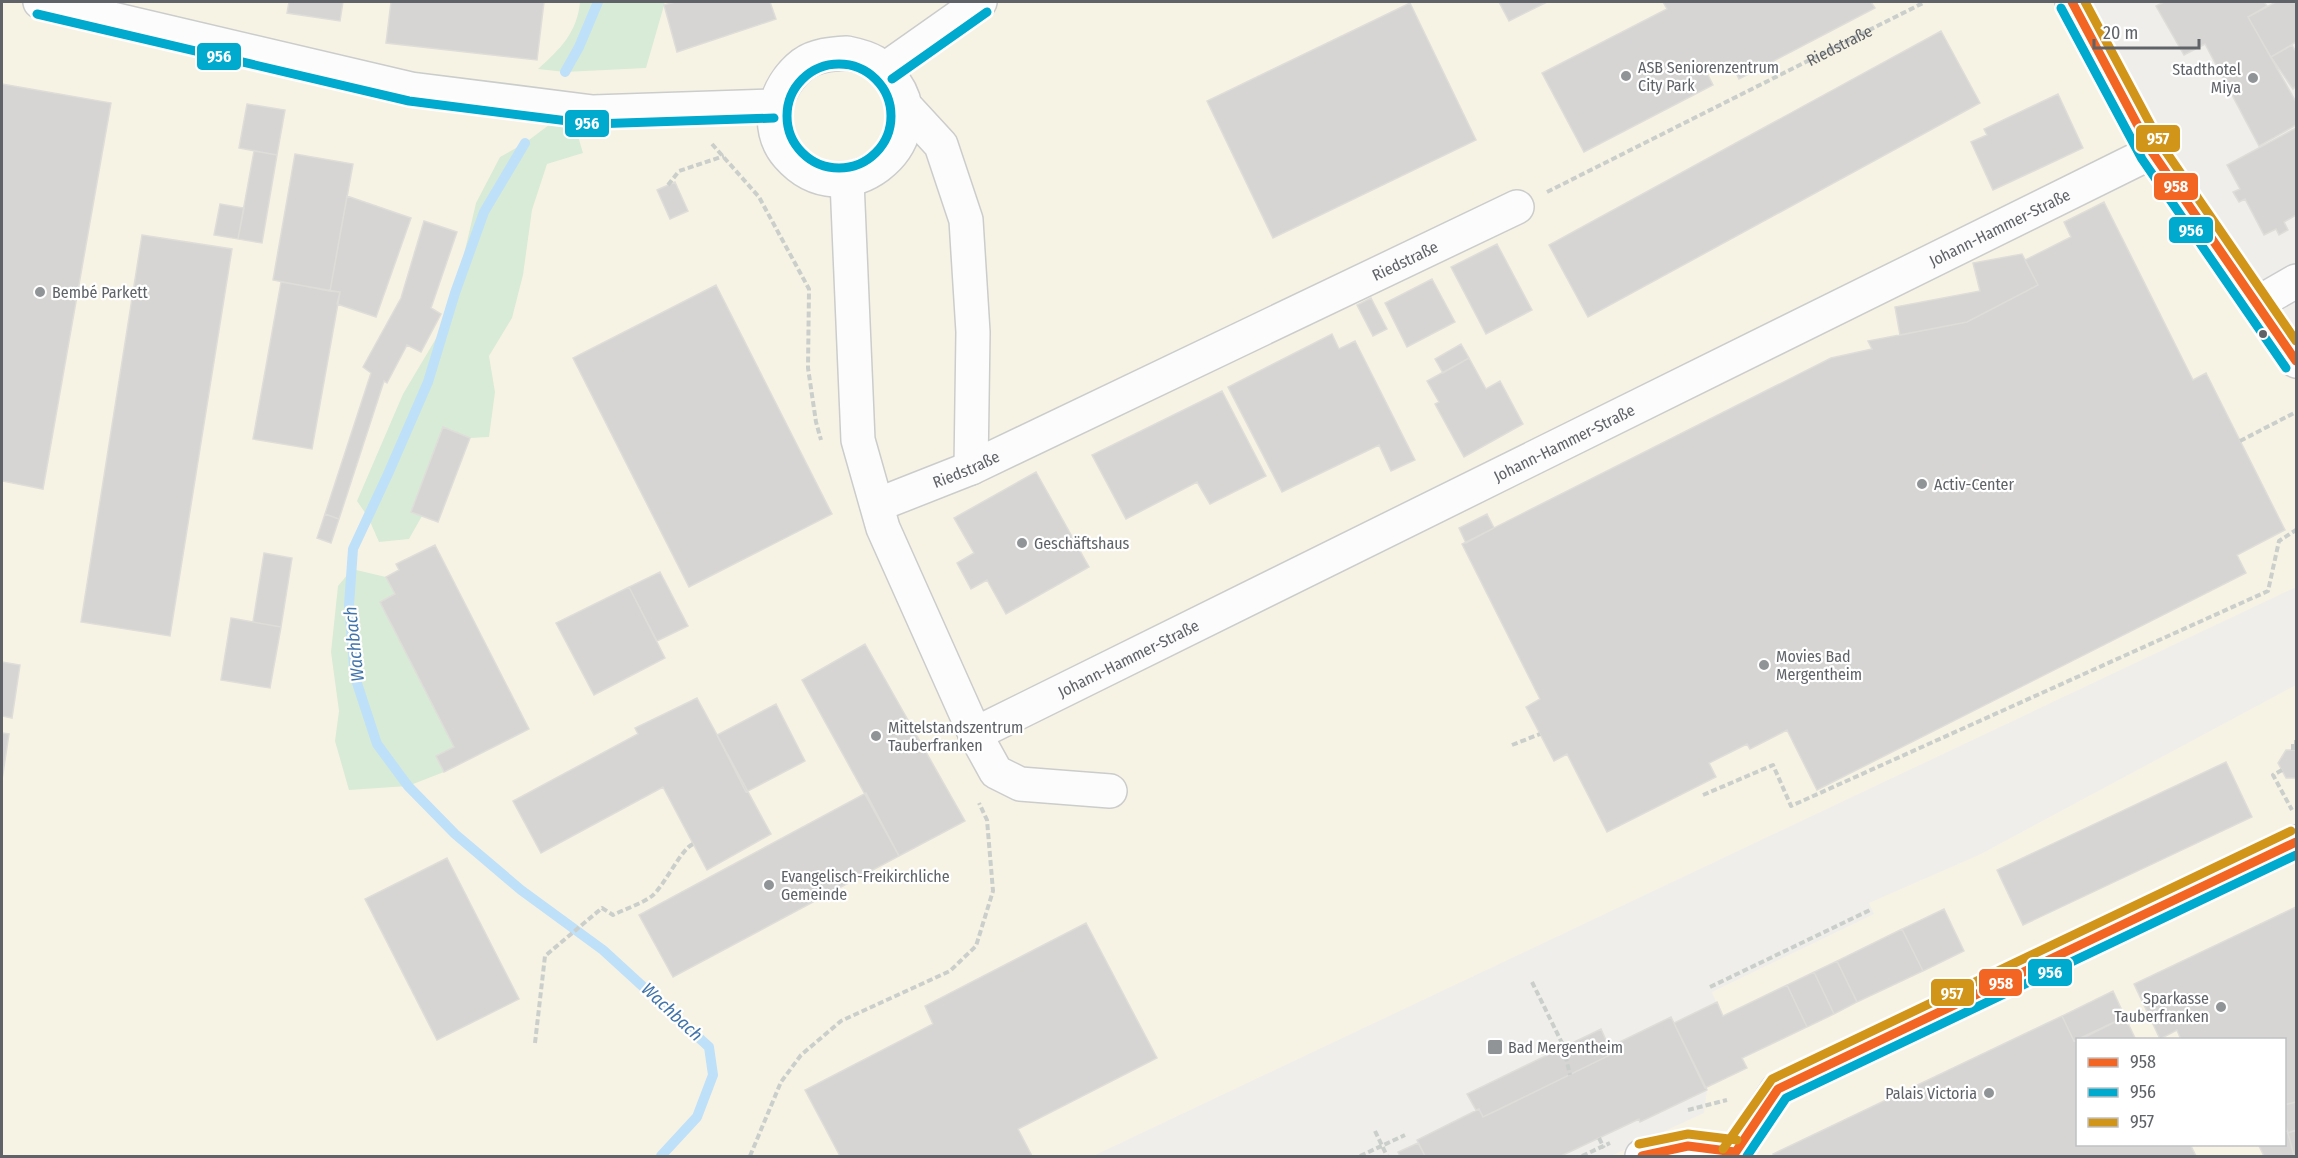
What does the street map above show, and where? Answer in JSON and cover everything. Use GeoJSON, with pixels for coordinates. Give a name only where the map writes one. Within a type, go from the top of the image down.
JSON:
{"type":"FeatureCollection","features":[{"type":"Feature","properties":{"kind":"street"},"geometry":{"type":"LineString","coordinates":[[40,2],[411,89],[593,112],[774,106]]}},
{"type":"Feature","properties":{"kind":"street"},"geometry":{"type":"LineString","coordinates":[[885,69],[980,2]]}},
{"type":"Feature","properties":{"kind":"street"},"geometry":{"type":"LineString","coordinates":[[2072,2],[2152,152],[2296,361]]}},
{"type":"Feature","properties":{"kind":"street"},"geometry":{"type":"LineString","coordinates":[[906,107],[902,133],[889,157],[870,172],[847,181],[822,179],[802,168],[787,155],[774,122],[774,106],[784,84],[804,64],[823,55],[847,53],[868,57],[885,69],[899,89],[906,107],[941,145],[966,220],[974,332],[971,468]]}},
{"type":"Feature","properties":{"kind":"street","name":"Johann-Hammer-Straße"},"geometry":{"type":"LineString","coordinates":[[975,734],[2152,152]]}},
{"type":"Feature","properties":{"kind":"street"},"geometry":{"type":"LineString","coordinates":[[847,181],[858,440],[883,528],[975,734],[996,772],[1020,784],[1110,791]]}},
{"type":"Feature","properties":{"kind":"street","name":"Riedstraße"},"geometry":{"type":"LineString","coordinates":[[877,505],[971,468],[1517,207]]}},
{"type":"Feature","properties":{"kind":"street"},"geometry":{"type":"LineString","coordinates":[[2256,304],[2296,281]]}},
{"type":"Feature","properties":{"kind":"street"},"geometry":{"type":"LineString","coordinates":[[1642,1156],[1688,1146],[1734,1154],[1778,1089],[2296,842]]}},
{"type":"Feature","properties":{"kind":"path","name":"Riedstraße"},"geometry":{"type":"LineString","coordinates":[[1517,207],[1925,2]]}},
{"type":"Feature","properties":{"kind":"path"},"geometry":{"type":"LineString","coordinates":[[703,142],[713,144],[759,197],[809,289],[808,368],[816,422],[822,444]]}},
{"type":"Feature","properties":{"kind":"path"},"geometry":{"type":"LineString","coordinates":[[668,185],[679,171],[724,156]]}},
{"type":"Feature","properties":{"kind":"path"},"geometry":{"type":"LineString","coordinates":[[2240,441],[2296,412]]}},
{"type":"Feature","properties":{"kind":"path"},"geometry":{"type":"LineString","coordinates":[[1703,795],[1773,765],[1791,806],[2268,591],[2279,541],[2296,530]]}},
{"type":"Feature","properties":{"kind":"path"},"geometry":{"type":"LineString","coordinates":[[1512,745],[1540,734]]}},
{"type":"Feature","properties":{"kind":"path"},"geometry":{"type":"LineString","coordinates":[[2293,750],[2293,742],[2296,742]]}},
{"type":"Feature","properties":{"kind":"path"},"geometry":{"type":"LineString","coordinates":[[2282,770],[2273,775],[2296,819]]}},
{"type":"Feature","properties":{"kind":"path"},"geometry":{"type":"LineString","coordinates":[[750,1156],[781,1082],[801,1055],[841,1021],[950,971],[976,945],[993,891],[987,820],[977,800]]}},
{"type":"Feature","properties":{"kind":"path"},"geometry":{"type":"LineString","coordinates":[[535,1043],[545,956],[602,908],[613,915],[652,895],[672,871],[688,846],[693,844]]}},
{"type":"Feature","properties":{"kind":"path"},"geometry":{"type":"LineString","coordinates":[[1710,987],[1870,910]]}},
{"type":"Feature","properties":{"kind":"path"},"geometry":{"type":"LineString","coordinates":[[1532,981],[1563,1045],[1570,1075]]}},
{"type":"Feature","properties":{"kind":"path"},"geometry":{"type":"LineString","coordinates":[[1680,1113],[1691,1108],[1778,1089]]}},
{"type":"Feature","properties":{"kind":"path"},"geometry":{"type":"LineString","coordinates":[[1375,1131],[1387,1156]]}},
{"type":"Feature","properties":{"kind":"path"},"geometry":{"type":"LineString","coordinates":[[1360,1156],[1405,1135]]}},
{"type":"Feature","properties":{"kind":"path"},"geometry":{"type":"LineString","coordinates":[[1599,1138],[1606,1151]]}},
{"type":"Feature","properties":{"kind":"path"},"geometry":{"type":"LineString","coordinates":[[1582,1156],[1596,1149]]}},
{"type":"Feature","properties":{"kind":"shaded area"},"geometry":{"type":"Polygon","coordinates":[[[2,2],[2073,2],[2296,380],[2296,587],[1093,1156],[2,1156],[2,2]]]}},
{"type":"Feature","properties":{"kind":"shaded area"},"geometry":{"type":"Polygon","coordinates":[[[2296,685],[2296,1156],[1611,1156],[1704,1113],[1707,1090],[1674,1023],[1716,1002],[1712,992],[1874,914],[1869,903],[1979,855],[2296,685]]]}},
{"type":"Feature","properties":{"kind":"green space"},"geometry":{"type":"Polygon","coordinates":[[[580,2],[665,2],[646,68],[565,72],[538,69],[566,40],[575,23],[580,2]]]}},
{"type":"Feature","properties":{"kind":"green space"},"geometry":{"type":"Polygon","coordinates":[[[570,109],[583,153],[547,164],[532,210],[523,275],[512,318],[489,356],[495,392],[489,437],[470,438],[443,428],[411,512],[422,516],[409,539],[379,542],[368,517],[357,501],[403,394],[447,320],[476,203],[500,157],[525,143],[570,109]]]}},
{"type":"Feature","properties":{"kind":"green space"},"geometry":{"type":"Polygon","coordinates":[[[352,569],[386,577],[395,594],[454,747],[436,756],[444,772],[408,786],[349,790],[335,741],[339,711],[331,652],[338,586],[352,569]]]}},
{"type":"Feature","properties":{"kind":"building"},"geometry":{"type":"Polygon","coordinates":[[[289,2],[343,2],[340,21],[287,13],[289,2]]]}},
{"type":"Feature","properties":{"kind":"building"},"geometry":{"type":"Polygon","coordinates":[[[391,2],[544,2],[537,60],[386,43],[391,2]]]}},
{"type":"Feature","properties":{"kind":"building"},"geometry":{"type":"Polygon","coordinates":[[[675,2],[770,2],[776,19],[677,52],[664,5],[675,2]]]}},
{"type":"Feature","properties":{"kind":"building"},"geometry":{"type":"Polygon","coordinates":[[[1499,2],[1547,2],[1509,21],[1499,2]]]}},
{"type":"Feature","properties":{"kind":"building","name":"ASB Seniorenzentrum City Park"},"geometry":{"type":"Polygon","coordinates":[[[1663,2],[1871,2],[1875,8],[1739,79],[1730,61],[1707,73],[1713,85],[1584,152],[1542,73],[1667,9],[1663,2]]]}},
{"type":"Feature","properties":{"kind":"building","name":"Stadthotel Miya"},"geometry":{"type":"Polygon","coordinates":[[[2164,2],[2264,2],[2267,6],[2248,17],[2296,102],[2296,125],[2259,146],[2205,44],[2184,55],[2156,6],[2164,2]]]}},
{"type":"Feature","properties":{"kind":"building"},"geometry":{"type":"Polygon","coordinates":[[[2276,2],[2296,2],[2296,42],[2271,57],[2248,17],[2276,2]]]}},
{"type":"Feature","properties":{"kind":"building"},"geometry":{"type":"Polygon","coordinates":[[[1410,3],[1476,140],[1273,238],[1207,101],[1410,3]]]}},
{"type":"Feature","properties":{"kind":"building"},"geometry":{"type":"Polygon","coordinates":[[[1941,31],[1980,103],[1588,317],[1549,245],[1941,31]]]}},
{"type":"Feature","properties":{"kind":"building"},"geometry":{"type":"Polygon","coordinates":[[[2292,45],[2296,52],[2296,86],[2293,89],[2271,57],[2292,45]]]}},
{"type":"Feature","properties":{"kind":"building","name":"Bembé Parkett"},"geometry":{"type":"Polygon","coordinates":[[[2,84],[111,103],[43,489],[2,481],[2,84]]]}},
{"type":"Feature","properties":{"kind":"building"},"geometry":{"type":"Polygon","coordinates":[[[2058,94],[2083,148],[1993,190],[1971,142],[1987,135],[1984,129],[2058,94]]]}},
{"type":"Feature","properties":{"kind":"building"},"geometry":{"type":"Polygon","coordinates":[[[247,104],[285,110],[277,155],[239,148],[247,104]]]}},
{"type":"Feature","properties":{"kind":"building"},"geometry":{"type":"Polygon","coordinates":[[[2296,128],[2296,215],[2284,222],[2288,230],[2279,235],[2276,229],[2264,235],[2245,199],[2239,202],[2233,192],[2240,189],[2227,165],[2296,128]]]}},
{"type":"Feature","properties":{"kind":"building"},"geometry":{"type":"Polygon","coordinates":[[[254,151],[277,155],[262,243],[238,239],[254,151]]]}},
{"type":"Feature","properties":{"kind":"building"},"geometry":{"type":"Polygon","coordinates":[[[295,154],[353,164],[330,291],[273,280],[295,154]]]}},
{"type":"Feature","properties":{"kind":"building"},"geometry":{"type":"Polygon","coordinates":[[[675,182],[688,211],[670,219],[657,190],[675,182]]]}},
{"type":"Feature","properties":{"kind":"building"},"geometry":{"type":"Polygon","coordinates":[[[347,196],[411,218],[376,317],[337,304],[340,292],[330,291],[347,196]]]}},
{"type":"Feature","properties":{"kind":"building","name":"Activ-Center"},"geometry":{"type":"Polygon","coordinates":[[[2104,202],[2193,380],[2206,373],[2285,530],[2237,555],[2246,573],[1817,790],[1787,730],[1750,749],[1747,744],[1709,763],[1716,777],[1607,832],[1567,754],[1554,761],[1526,707],[1540,699],[1462,544],[1831,358],[1872,349],[1868,341],[1967,322],[2038,285],[2025,260],[2071,237],[2064,222],[2104,202]]]}},
{"type":"Feature","properties":{"kind":"building"},"geometry":{"type":"Polygon","coordinates":[[[220,204],[244,208],[238,239],[214,235],[220,204]]]}},
{"type":"Feature","properties":{"kind":"building"},"geometry":{"type":"Polygon","coordinates":[[[424,221],[457,232],[431,308],[441,314],[421,352],[407,345],[387,383],[384,381],[339,519],[325,514],[371,373],[363,367],[401,298],[424,221]]]}},
{"type":"Feature","properties":{"kind":"building"},"geometry":{"type":"Polygon","coordinates":[[[142,235],[232,249],[170,636],[81,622],[142,235]]]}},
{"type":"Feature","properties":{"kind":"building"},"geometry":{"type":"Polygon","coordinates":[[[1497,244],[1532,310],[1486,334],[1451,267],[1497,244]]]}},
{"type":"Feature","properties":{"kind":"building"},"geometry":{"type":"Polygon","coordinates":[[[2022,254],[2038,285],[1967,322],[1900,335],[1895,307],[1980,291],[1973,263],[2022,254]]]}},
{"type":"Feature","properties":{"kind":"building"},"geometry":{"type":"Polygon","coordinates":[[[1432,279],[1455,322],[1407,347],[1385,303],[1432,279]]]}},
{"type":"Feature","properties":{"kind":"building"},"geometry":{"type":"Polygon","coordinates":[[[281,282],[340,292],[312,449],[253,439],[281,282]]]}},
{"type":"Feature","properties":{"kind":"building"},"geometry":{"type":"Polygon","coordinates":[[[716,285],[832,514],[689,587],[573,358],[716,285]]]}},
{"type":"Feature","properties":{"kind":"building"},"geometry":{"type":"Polygon","coordinates":[[[1371,298],[1387,329],[1373,336],[1357,305],[1371,298]]]}},
{"type":"Feature","properties":{"kind":"building"},"geometry":{"type":"Polygon","coordinates":[[[1332,334],[1339,349],[1355,341],[1415,460],[1391,471],[1379,445],[1282,492],[1228,387],[1332,334]]]}},
{"type":"Feature","properties":{"kind":"building"},"geometry":{"type":"Polygon","coordinates":[[[1461,344],[1469,358],[1443,373],[1435,359],[1461,344]]]}},
{"type":"Feature","properties":{"kind":"building"},"geometry":{"type":"Polygon","coordinates":[[[1469,358],[1486,389],[1500,381],[1523,424],[1464,457],[1435,404],[1439,402],[1427,381],[1469,358]]]}},
{"type":"Feature","properties":{"kind":"building"},"geometry":{"type":"Polygon","coordinates":[[[1222,391],[1266,476],[1210,504],[1197,482],[1126,519],[1092,455],[1222,391]]]}},
{"type":"Feature","properties":{"kind":"building"},"geometry":{"type":"Polygon","coordinates":[[[443,427],[470,438],[438,522],[411,512],[443,427]]]}},
{"type":"Feature","properties":{"kind":"building","name":"Geschäftshaus"},"geometry":{"type":"Polygon","coordinates":[[[1036,472],[1089,567],[1006,614],[987,580],[971,589],[957,563],[974,553],[954,518],[1036,472]]]}},
{"type":"Feature","properties":{"kind":"building"},"geometry":{"type":"Polygon","coordinates":[[[325,514],[339,519],[331,543],[317,538],[325,514]]]}},
{"type":"Feature","properties":{"kind":"building"},"geometry":{"type":"Polygon","coordinates":[[[1487,514],[1494,528],[1466,543],[1459,528],[1487,514]]]}},
{"type":"Feature","properties":{"kind":"building"},"geometry":{"type":"Polygon","coordinates":[[[435,545],[529,729],[444,772],[436,756],[454,747],[380,602],[395,594],[386,577],[399,570],[396,564],[435,545]]]}},
{"type":"Feature","properties":{"kind":"building"},"geometry":{"type":"Polygon","coordinates":[[[264,553],[292,558],[281,627],[253,622],[264,553]]]}},
{"type":"Feature","properties":{"kind":"building"},"geometry":{"type":"Polygon","coordinates":[[[660,572],[688,626],[657,641],[629,587],[660,572]]]}},
{"type":"Feature","properties":{"kind":"building"},"geometry":{"type":"Polygon","coordinates":[[[629,587],[665,658],[594,695],[556,623],[629,587]]]}},
{"type":"Feature","properties":{"kind":"building"},"geometry":{"type":"Polygon","coordinates":[[[231,618],[281,627],[270,688],[221,680],[231,618]]]}},
{"type":"Feature","properties":{"kind":"building","name":"Mittelstandszentrum Tauberfranken"},"geometry":{"type":"Polygon","coordinates":[[[865,644],[965,821],[899,856],[802,680],[865,644]]]}},
{"type":"Feature","properties":{"kind":"building"},"geometry":{"type":"Polygon","coordinates":[[[2,662],[20,665],[12,718],[2,716],[2,662]]]}},
{"type":"Feature","properties":{"kind":"building"},"geometry":{"type":"Polygon","coordinates":[[[697,698],[771,834],[707,870],[663,787],[541,853],[513,801],[638,734],[635,728],[697,698]]]}},
{"type":"Feature","properties":{"kind":"building"},"geometry":{"type":"Polygon","coordinates":[[[776,704],[805,761],[746,792],[717,735],[776,704]]]}},
{"type":"Feature","properties":{"kind":"building"},"geometry":{"type":"Polygon","coordinates":[[[2,733],[9,734],[2,780],[2,733]]]}},
{"type":"Feature","properties":{"kind":"building"},"geometry":{"type":"Polygon","coordinates":[[[2286,750],[2296,750],[2296,778],[2286,778],[2278,763],[2286,750]]]}},
{"type":"Feature","properties":{"kind":"building"},"geometry":{"type":"Polygon","coordinates":[[[2226,762],[2252,817],[2023,925],[1997,870],[2226,762]]]}},
{"type":"Feature","properties":{"kind":"building","name":"Evangelisch-Freikirchliche Gemeinde"},"geometry":{"type":"Polygon","coordinates":[[[866,793],[899,856],[673,977],[639,915],[866,793]]]}},
{"type":"Feature","properties":{"kind":"building"},"geometry":{"type":"Polygon","coordinates":[[[447,858],[519,999],[437,1040],[365,899],[447,858]]]}},
{"type":"Feature","properties":{"kind":"building","name":"Sparkasse Tauberfranken"},"geometry":{"type":"Polygon","coordinates":[[[2296,907],[2296,1102],[2286,1104],[2286,1038],[2180,1038],[2177,1030],[2160,1038],[2134,984],[2296,907]]]}},
{"type":"Feature","properties":{"kind":"building"},"geometry":{"type":"Polygon","coordinates":[[[1944,909],[1964,951],[1923,971],[1902,929],[1944,909]]]}},
{"type":"Feature","properties":{"kind":"building"},"geometry":{"type":"Polygon","coordinates":[[[1086,923],[1157,1058],[1018,1129],[1032,1156],[840,1156],[805,1090],[933,1024],[925,1006],[1086,923]]]}},
{"type":"Feature","properties":{"kind":"building"},"geometry":{"type":"Polygon","coordinates":[[[1902,929],[1923,971],[1857,1002],[1837,961],[1902,929]]]}},
{"type":"Feature","properties":{"kind":"building"},"geometry":{"type":"Polygon","coordinates":[[[1837,961],[1857,1002],[1834,1014],[1814,972],[1837,961]]]}},
{"type":"Feature","properties":{"kind":"building"},"geometry":{"type":"Polygon","coordinates":[[[1814,972],[1834,1014],[1807,1027],[1787,985],[1814,972]]]}},
{"type":"Feature","properties":{"kind":"building"},"geometry":{"type":"Polygon","coordinates":[[[1787,985],[1807,1027],[1742,1058],[1747,1068],[1705,1088],[1674,1023],[1717,1002],[1723,1016],[1787,985]]]}},
{"type":"Feature","properties":{"kind":"building"},"geometry":{"type":"Polygon","coordinates":[[[2113,991],[2125,1017],[2076,1038],[2074,1041],[2062,1016],[2113,991]]]}},
{"type":"Feature","properties":{"kind":"building","name":"Palais Victoria"},"geometry":{"type":"Polygon","coordinates":[[[2062,1016],[2074,1041],[2076,1040],[2076,1146],[2191,1146],[2196,1156],[1774,1156],[1773,1154],[2062,1016]]]}},
{"type":"Feature","properties":{"kind":"building"},"geometry":{"type":"Polygon","coordinates":[[[1671,1017],[1707,1090],[1561,1156],[1425,1156],[1417,1140],[1479,1109],[1483,1117],[1504,1107],[1608,1056],[1605,1049],[1671,1017]]]}},
{"type":"Feature","properties":{"kind":"building"},"geometry":{"type":"Polygon","coordinates":[[[2125,1017],[2135,1038],[2083,1038],[2125,1017]]]}},
{"type":"Feature","properties":{"kind":"building"},"geometry":{"type":"Polygon","coordinates":[[[1601,1029],[1609,1047],[1605,1049],[1608,1056],[1483,1117],[1479,1109],[1476,1110],[1467,1094],[1601,1029]]]}},
{"type":"Feature","properties":{"kind":"building"},"geometry":{"type":"Polygon","coordinates":[[[2296,1102],[2296,1130],[2288,1133],[2286,1127],[2286,1104],[2296,1102]]]}},
{"type":"Feature","properties":{"kind":"building"},"geometry":{"type":"Polygon","coordinates":[[[2296,1130],[2296,1156],[2294,1156],[2288,1133],[2296,1130]]]}},
{"type":"Feature","properties":{"kind":"building"},"geometry":{"type":"Polygon","coordinates":[[[2286,1133],[2288,1133],[2294,1156],[2264,1156],[2259,1146],[2286,1146],[2286,1133]]]}},
{"type":"Feature","properties":{"kind":"building"},"geometry":{"type":"Polygon","coordinates":[[[1418,1143],[1425,1156],[1400,1156],[1398,1152],[1418,1143]]]}},
{"type":"Feature","properties":{"kind":"waterway","name":"Wachbach"},"geometry":{"type":"LineString","coordinates":[[565,72],[579,47],[598,2]]}},
{"type":"Feature","properties":{"kind":"waterway","name":"Wachbach"},"geometry":{"type":"LineString","coordinates":[[525,143],[484,212],[455,293],[428,382],[353,549],[349,605],[355,677],[377,744],[408,786],[455,834],[521,890],[603,950],[709,1047],[713,1075],[697,1117],[661,1156]]}},
{"type":"Feature","properties":{"kind":"transit line","name":"958"},"geometry":{"type":"LineString","coordinates":[[2072,2],[2152,152],[2296,361]]}},
{"type":"Feature","properties":{"kind":"transit line","name":"957"},"geometry":{"type":"LineString","coordinates":[[2085,2],[2162,146],[2296,341]]}},
{"type":"Feature","properties":{"kind":"transit line","name":"956"},"geometry":{"type":"LineString","coordinates":[[2061,8],[2142,159],[2286,368]]}},
{"type":"Feature","properties":{"kind":"transit line","name":"956"},"geometry":{"type":"LineString","coordinates":[[892,79],[987,12]]}},
{"type":"Feature","properties":{"kind":"transit line","name":"956"},"geometry":{"type":"LineString","coordinates":[[37,14],[409,101],[592,124],[774,118]]}},
{"type":"Feature","properties":{"kind":"transit line","name":"956"},"geometry":{"type":"LineString","coordinates":[[839,64],[859,68],[876,79],[887,96],[891,116],[887,136],[876,153],[859,164],[839,168],[819,164],[802,153],[791,136],[787,116],[791,96],[802,79],[819,68],[839,64]]}},
{"type":"Feature","properties":{"kind":"transit line","name":"957"},"geometry":{"type":"LineString","coordinates":[[1723,1149],[1772,1079],[2291,831]]}},
{"type":"Feature","properties":{"kind":"transit line","name":"958"},"geometry":{"type":"LineString","coordinates":[[1733,1156],[1778,1089],[2296,842]]}},
{"type":"Feature","properties":{"kind":"transit line","name":"956"},"geometry":{"type":"LineString","coordinates":[[1747,1156],[1786,1098],[2296,855]]}},
{"type":"Feature","properties":{"kind":"transit line","name":"957"},"geometry":{"type":"LineString","coordinates":[[1639,1144],[1688,1134],[1737,1140]]}},
{"type":"Feature","properties":{"kind":"transit line","name":"958"},"geometry":{"type":"LineString","coordinates":[[1642,1156],[1688,1146],[1735,1152]]}},
{"type":"Feature","properties":{"kind":"place","name":"ASB Seniorenzentrum City Park"},"geometry":{"type":"Point","coordinates":[1626,76]}},
{"type":"Feature","properties":{"kind":"place","name":"Stadthotel Miya"},"geometry":{"type":"Point","coordinates":[2253,78]}},
{"type":"Feature","properties":{"kind":"place","name":"Bembé Parkett"},"geometry":{"type":"Point","coordinates":[40,292]}},
{"type":"Feature","properties":{"kind":"place","name":"Activ-Center"},"geometry":{"type":"Point","coordinates":[1922,484]}},
{"type":"Feature","properties":{"kind":"place","name":"Geschäftshaus"},"geometry":{"type":"Point","coordinates":[1022,543]}},
{"type":"Feature","properties":{"kind":"place","name":"Movies Bad Mergentheim"},"geometry":{"type":"Point","coordinates":[1764,665]}},
{"type":"Feature","properties":{"kind":"place","name":"Mittelstandszentrum Tauberfranken"},"geometry":{"type":"Point","coordinates":[876,736]}},
{"type":"Feature","properties":{"kind":"place","name":"Evangelisch-Freikirchliche Gemeinde"},"geometry":{"type":"Point","coordinates":[769,885]}},
{"type":"Feature","properties":{"kind":"place","name":"Sparkasse Tauberfranken"},"geometry":{"type":"Point","coordinates":[2221,1007]}},
{"type":"Feature","properties":{"kind":"place","name":"Bad Mergentheim"},"geometry":{"type":"Point","coordinates":[1495,1047]}},
{"type":"Feature","properties":{"kind":"place","name":"Palais Victoria"},"geometry":{"type":"Point","coordinates":[1989,1093]}}]}
